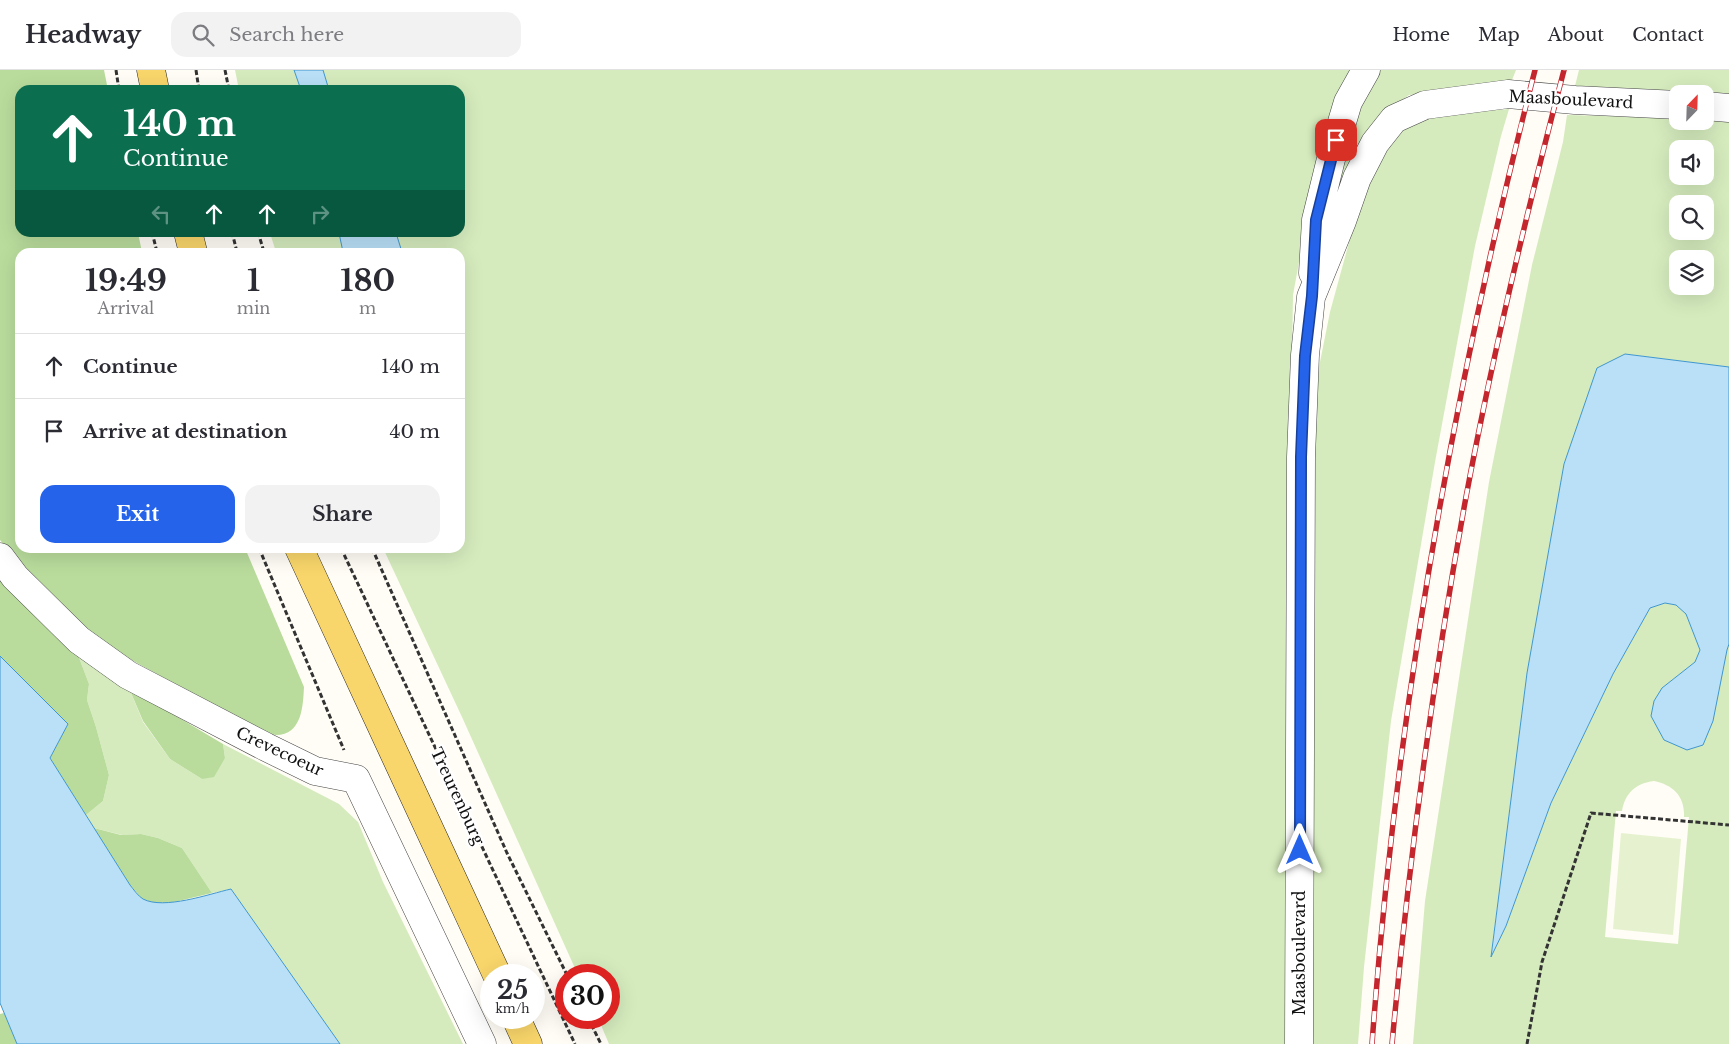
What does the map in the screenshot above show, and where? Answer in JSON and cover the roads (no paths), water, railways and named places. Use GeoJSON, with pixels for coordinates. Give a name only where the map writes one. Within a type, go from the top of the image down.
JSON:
{"type":"FeatureCollection","features":[{"type":"Feature","properties":{"kind":"main road"},"geometry":{"type":"LineString","coordinates":[[151,70],[154,85]]}},
{"type":"Feature","properties":{"kind":"main road"},"geometry":{"type":"LineString","coordinates":[[301,553],[492,964]]}},
{"type":"Feature","properties":{"kind":"main road"},"geometry":{"type":"LineString","coordinates":[[521,1029],[528,1044]]}},
{"type":"Feature","properties":{"kind":"street"},"geometry":{"type":"LineString","coordinates":[[1312,296],[1316,220],[1330,159],[1348,102],[1366,70]]}},
{"type":"Feature","properties":{"kind":"street","name":"Maasboulevard"},"geometry":{"type":"LineString","coordinates":[[1299,1044],[1301,457],[1305,356],[1312,296],[1357,178],[1375,143],[1394,119],[1424,105],[1508,94],[1575,100],[1669,105]]}},
{"type":"Feature","properties":{"kind":"street"},"geometry":{"type":"LineString","coordinates":[[1714,107],[1729,108]]}},
{"type":"Feature","properties":{"kind":"street","name":"Crevecoeur"},"geometry":{"type":"LineString","coordinates":[[0,557],[15,576],[79,640],[128,675],[314,771],[356,779],[482,1044]]}},
{"type":"Feature","properties":{"kind":"water"},"geometry":{"type":"Polygon","coordinates":[[[294,70],[323,70],[328,85],[299,85],[294,70]]]}},
{"type":"Feature","properties":{"kind":"water"},"geometry":{"type":"Polygon","coordinates":[[[340,237],[397,237],[401,248],[342,248],[340,237]]]}},
{"type":"Feature","properties":{"kind":"water"},"geometry":{"type":"Polygon","coordinates":[[[1625,354],[1729,367],[1729,644],[1713,721],[1703,745],[1687,750],[1664,740],[1651,716],[1654,701],[1662,688],[1695,662],[1700,650],[1686,614],[1676,605],[1665,603],[1650,608],[1613,674],[1551,803],[1506,926],[1491,957],[1527,673],[1564,464],[1597,368],[1625,354]]]}},
{"type":"Feature","properties":{"kind":"water"},"geometry":{"type":"Polygon","coordinates":[[[0,656],[68,724],[50,758],[136,893],[143,899],[163,903],[187,900],[231,889],[340,1044],[17,1044],[0,1003],[0,656]]]}},
{"type":"Feature","properties":{"kind":"railway"},"geometry":{"type":"LineString","coordinates":[[1372,1044],[1396,798],[1412,676],[1432,554],[1478,311],[1505,190],[1535,70]]}},
{"type":"Feature","properties":{"kind":"railway"},"geometry":{"type":"LineString","coordinates":[[1392,1044],[1423,770],[1443,633],[1466,497],[1511,282],[1564,70]]}}]}
